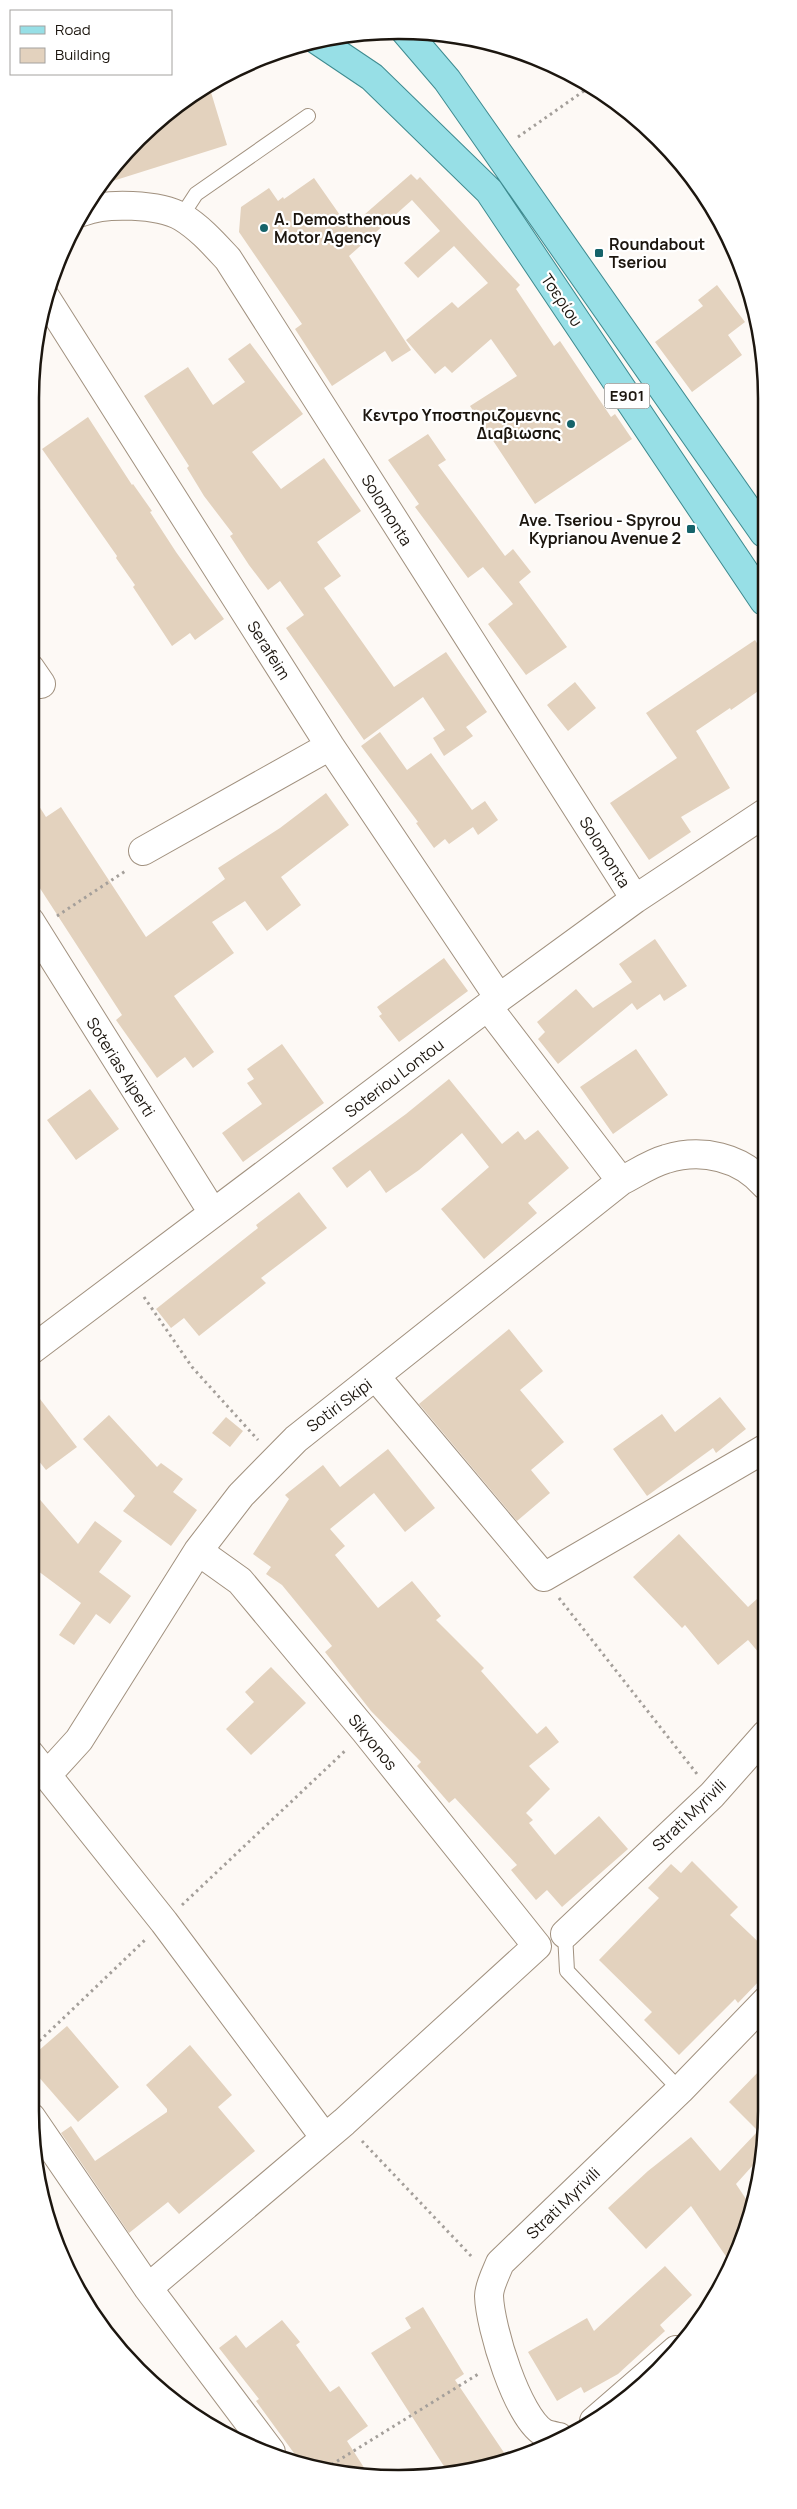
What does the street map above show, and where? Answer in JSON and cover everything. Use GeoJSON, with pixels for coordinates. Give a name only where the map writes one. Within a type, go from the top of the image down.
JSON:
{"type":"FeatureCollection","features":[{"type":"Feature","properties":{"kind":"main road","name":"Τσερίου"},"geometry":{"type":"LineString","coordinates":[[412,40],[447,80],[758,524]]}},
{"type":"Feature","properties":{"kind":"main road","name":"Τσερίου"},"geometry":{"type":"LineString","coordinates":[[326,46],[372,76],[489,191],[758,592]]}},
{"type":"Feature","properties":{"kind":"street","name":"Solomonta"},"geometry":{"type":"LineString","coordinates":[[93,209],[127,206],[154,208],[181,216],[206,236],[228,259],[635,899]]}},
{"type":"Feature","properties":{"kind":"street","name":"Serafeim"},"geometry":{"type":"LineString","coordinates":[[51,306],[494,1003],[621,1181]]}},
{"type":"Feature","properties":{"kind":"street"},"geometry":{"type":"LineString","coordinates":[[143,850],[330,746]]}},
{"type":"Feature","properties":{"kind":"street","name":"Soteriou Lontou"},"geometry":{"type":"LineString","coordinates":[[39,1345],[213,1213],[635,899],[758,818]]}},
{"type":"Feature","properties":{"kind":"street","name":"Soterias Aiperti"},"geometry":{"type":"LineString","coordinates":[[39,935],[213,1213]]}},
{"type":"Feature","properties":{"kind":"street"},"geometry":{"type":"LineString","coordinates":[[376,1377],[621,1181],[666,1158],[701,1154],[730,1159],[758,1177]]}},
{"type":"Feature","properties":{"kind":"street","name":"Sotiri Skipi"},"geometry":{"type":"LineString","coordinates":[[48,1774],[79,1740],[198,1551],[241,1495],[296,1439],[376,1377],[544,1577]]}},
{"type":"Feature","properties":{"kind":"street"},"geometry":{"type":"LineString","coordinates":[[544,1577],[758,1453]]}},
{"type":"Feature","properties":{"kind":"street","name":"Sikyonos"},"geometry":{"type":"LineString","coordinates":[[198,1551],[240,1581],[365,1732],[537,1946],[335,2130]]}},
{"type":"Feature","properties":{"kind":"street","name":"Strati Myrivili"},"geometry":{"type":"LineString","coordinates":[[565,1934],[712,1794],[758,1743]]}},
{"type":"Feature","properties":{"kind":"street"},"geometry":{"type":"LineString","coordinates":[[39,1764],[164,1922],[335,2130],[148,2288]]}},
{"type":"Feature","properties":{"kind":"street","name":"Strati Myrivili"},"geometry":{"type":"LineString","coordinates":[[553,2435],[544,2433],[526,2412],[502,2359],[492,2325],[489,2294],[500,2263],[680,2090],[758,2009]]}},
{"type":"Feature","properties":{"kind":"street"},"geometry":{"type":"LineString","coordinates":[[40,2130],[148,2288],[265,2445]]}},
{"type":"Feature","properties":{"kind":"lane"},"geometry":{"type":"LineString","coordinates":[[181,216],[196,194],[308,116]]}},
{"type":"Feature","properties":{"kind":"lane"},"geometry":{"type":"LineString","coordinates":[[565,1934],[567,1971],[680,2090]]}},
{"type":"Feature","properties":{"kind":"path"},"geometry":{"type":"LineString","coordinates":[[497,152],[584,91]]}},
{"type":"Feature","properties":{"kind":"path"},"geometry":{"type":"LineString","coordinates":[[39,922],[124,874],[143,850]]}},
{"type":"Feature","properties":{"kind":"path"},"geometry":{"type":"LineString","coordinates":[[130,1276],[192,1367],[276,1459]]}},
{"type":"Feature","properties":{"kind":"path"},"geometry":{"type":"LineString","coordinates":[[544,1577],[712,1794]]}},
{"type":"Feature","properties":{"kind":"path"},"geometry":{"type":"LineString","coordinates":[[39,2041],[365,1732]]}},
{"type":"Feature","properties":{"kind":"path"},"geometry":{"type":"LineString","coordinates":[[335,2130],[469,2255],[496,2275]]}},
{"type":"Feature","properties":{"kind":"path"},"geometry":{"type":"LineString","coordinates":[[333,2464],[502,2359]]}},
{"type":"Feature","properties":{"kind":"building"},"geometry":{"type":"Polygon","coordinates":[[[211,92],[227,145],[111,181],[128,161],[161,128],[179,113],[211,92]]]}},
{"type":"Feature","properties":{"kind":"building"},"geometry":{"type":"Polygon","coordinates":[[[411,174],[417,180],[420,177],[520,285],[516,289],[554,346],[560,341],[611,417],[615,414],[632,439],[535,504],[470,406],[517,376],[491,339],[452,373],[445,366],[435,374],[406,340],[452,302],[458,308],[488,283],[454,246],[418,278],[404,263],[440,231],[412,200],[349,256],[411,350],[392,362],[385,351],[332,386],[295,329],[302,324],[239,232],[241,207],[269,188],[278,201],[283,197],[284,199],[314,178],[349,228],[411,174]]]}},
{"type":"Feature","properties":{"kind":"building"},"geometry":{"type":"Polygon","coordinates":[[[717,285],[745,322],[728,335],[742,355],[692,392],[655,342],[703,306],[698,300],[717,285]]]}},
{"type":"Feature","properties":{"kind":"building"},"geometry":{"type":"Polygon","coordinates":[[[250,343],[303,414],[252,452],[281,489],[324,458],[361,511],[317,542],[341,576],[324,588],[394,687],[446,652],[487,712],[466,727],[473,736],[444,756],[433,738],[445,730],[423,697],[364,740],[286,628],[304,615],[280,581],[268,590],[249,565],[230,536],[233,534],[204,496],[187,468],[189,466],[144,396],[188,367],[213,405],[245,382],[228,359],[250,343]]]}},
{"type":"Feature","properties":{"kind":"building"},"geometry":{"type":"Polygon","coordinates":[[[88,417],[132,485],[152,511],[150,512],[176,552],[224,619],[195,640],[190,633],[172,646],[133,587],[135,585],[116,558],[117,556],[42,449],[88,417]]]}},
{"type":"Feature","properties":{"kind":"building"},"geometry":{"type":"Polygon","coordinates":[[[428,434],[446,460],[438,465],[505,556],[513,549],[531,572],[519,582],[567,647],[526,675],[488,624],[513,604],[483,567],[468,578],[415,507],[419,504],[388,460],[428,434]]]}},
{"type":"Feature","properties":{"kind":"building"},"geometry":{"type":"Polygon","coordinates":[[[755,640],[758,645],[758,691],[696,731],[730,788],[681,817],[691,832],[649,860],[610,803],[677,758],[646,713],[755,640]]]}},
{"type":"Feature","properties":{"kind":"building"},"geometry":{"type":"Polygon","coordinates":[[[575,682],[596,708],[568,731],[547,705],[575,682]]]}},
{"type":"Feature","properties":{"kind":"building"},"geometry":{"type":"Polygon","coordinates":[[[380,732],[407,770],[431,753],[472,810],[485,801],[498,820],[478,835],[473,827],[449,844],[445,839],[434,848],[416,823],[418,822],[361,746],[380,732]]]}},
{"type":"Feature","properties":{"kind":"building"},"geometry":{"type":"Polygon","coordinates":[[[326,793],[349,825],[281,877],[301,905],[267,931],[245,901],[212,922],[234,953],[174,996],[214,1052],[193,1068],[185,1057],[157,1078],[116,1020],[122,1015],[39,887],[39,806],[46,817],[61,807],[146,937],[225,879],[218,868],[280,828],[326,793]]]}},
{"type":"Feature","properties":{"kind":"building"},"geometry":{"type":"Polygon","coordinates":[[[655,939],[687,986],[664,1001],[660,994],[637,1010],[632,1003],[558,1064],[538,1039],[545,1032],[537,1022],[576,989],[593,1008],[632,982],[619,964],[655,939]]]}},
{"type":"Feature","properties":{"kind":"building"},"geometry":{"type":"Polygon","coordinates":[[[444,958],[468,991],[399,1042],[379,1016],[382,1014],[377,1007],[444,958]]]}},
{"type":"Feature","properties":{"kind":"building"},"geometry":{"type":"Polygon","coordinates":[[[282,1044],[324,1103],[243,1162],[222,1133],[262,1104],[247,1083],[254,1079],[247,1069],[282,1044]]]}},
{"type":"Feature","properties":{"kind":"building"},"geometry":{"type":"Polygon","coordinates":[[[636,1049],[668,1095],[613,1134],[580,1087],[636,1049]]]}},
{"type":"Feature","properties":{"kind":"building"},"geometry":{"type":"Polygon","coordinates":[[[449,1079],[502,1144],[518,1131],[525,1140],[538,1130],[569,1168],[528,1203],[537,1213],[484,1259],[441,1209],[489,1167],[462,1133],[419,1170],[386,1193],[370,1170],[347,1188],[332,1168],[406,1114],[449,1079]]]}},
{"type":"Feature","properties":{"kind":"building"},"geometry":{"type":"Polygon","coordinates":[[[90,1089],[119,1129],[76,1160],[47,1120],[90,1089]]]}},
{"type":"Feature","properties":{"kind":"building"},"geometry":{"type":"Polygon","coordinates":[[[299,1192],[327,1228],[261,1278],[266,1283],[199,1336],[184,1318],[171,1328],[156,1309],[258,1228],[256,1225],[299,1192]]]}},
{"type":"Feature","properties":{"kind":"building"},"geometry":{"type":"Polygon","coordinates":[[[509,1329],[543,1371],[520,1390],[564,1442],[531,1470],[550,1493],[517,1521],[419,1404],[509,1329]]]}},
{"type":"Feature","properties":{"kind":"building"},"geometry":{"type":"Polygon","coordinates":[[[720,1397],[746,1429],[716,1453],[713,1448],[647,1496],[613,1449],[662,1414],[675,1432],[720,1397]]]}},
{"type":"Feature","properties":{"kind":"building"},"geometry":{"type":"Polygon","coordinates":[[[39,1398],[77,1447],[46,1470],[39,1461],[39,1398]]]}},
{"type":"Feature","properties":{"kind":"building"},"geometry":{"type":"Polygon","coordinates":[[[109,1415],[157,1467],[161,1463],[183,1479],[173,1492],[197,1510],[171,1546],[123,1511],[135,1496],[83,1439],[109,1415]]]}},
{"type":"Feature","properties":{"kind":"building"},"geometry":{"type":"Polygon","coordinates":[[[226,1417],[243,1431],[230,1447],[212,1433],[226,1417]]]}},
{"type":"Feature","properties":{"kind":"building"},"geometry":{"type":"Polygon","coordinates":[[[388,1449],[435,1508],[405,1532],[374,1493],[330,1529],[345,1546],[335,1555],[378,1608],[412,1581],[441,1616],[436,1620],[484,1668],[481,1671],[537,1734],[546,1726],[559,1742],[529,1766],[550,1789],[526,1813],[533,1820],[529,1823],[555,1855],[599,1816],[628,1849],[562,1907],[547,1890],[536,1900],[511,1870],[517,1865],[455,1798],[449,1803],[417,1766],[421,1762],[371,1711],[325,1652],[332,1646],[282,1585],[266,1574],[271,1567],[253,1554],[289,1499],[285,1495],[323,1465],[340,1487],[388,1449]]]}},
{"type":"Feature","properties":{"kind":"building"},"geometry":{"type":"Polygon","coordinates":[[[39,1498],[78,1544],[95,1521],[122,1541],[99,1572],[131,1596],[110,1624],[96,1614],[74,1645],[59,1635],[81,1603],[39,1572],[39,1498]]]}},
{"type":"Feature","properties":{"kind":"building"},"geometry":{"type":"Polygon","coordinates":[[[679,1534],[748,1607],[758,1598],[758,1652],[748,1640],[718,1665],[685,1625],[682,1628],[633,1577],[679,1534]]]}},
{"type":"Feature","properties":{"kind":"building"},"geometry":{"type":"Polygon","coordinates":[[[271,1667],[306,1703],[251,1755],[226,1729],[254,1702],[245,1692],[271,1667]]]}},
{"type":"Feature","properties":{"kind":"building"},"geometry":{"type":"Polygon","coordinates":[[[692,1861],[738,1907],[730,1915],[758,1941],[758,1982],[738,2003],[735,1999],[679,2055],[644,2020],[652,2012],[599,1960],[659,1898],[648,1888],[671,1864],[681,1873],[692,1861]]]}},
{"type":"Feature","properties":{"kind":"building"},"geometry":{"type":"Polygon","coordinates":[[[67,2026],[119,2087],[78,2122],[39,2077],[39,2050],[67,2026]]]}},
{"type":"Feature","properties":{"kind":"building"},"geometry":{"type":"Polygon","coordinates":[[[190,2045],[232,2095],[218,2107],[255,2151],[179,2214],[168,2202],[129,2233],[61,2133],[71,2126],[95,2161],[167,2112],[167,2109],[146,2085],[190,2045]]]}},
{"type":"Feature","properties":{"kind":"building"},"geometry":{"type":"Polygon","coordinates":[[[758,2072],[757,2130],[729,2102],[758,2072]]]}},
{"type":"Feature","properties":{"kind":"building"},"geometry":{"type":"Polygon","coordinates":[[[757,2132],[754,2164],[736,2184],[747,2200],[727,2257],[691,2206],[646,2249],[608,2208],[648,2171],[691,2137],[720,2171],[757,2132]]]}},
{"type":"Feature","properties":{"kind":"building"},"geometry":{"type":"Polygon","coordinates":[[[665,2266],[692,2295],[660,2325],[665,2331],[618,2374],[584,2393],[581,2387],[557,2401],[528,2352],[587,2318],[594,2331],[665,2266]]]}},
{"type":"Feature","properties":{"kind":"building"},"geometry":{"type":"Polygon","coordinates":[[[423,2307],[464,2374],[455,2380],[505,2454],[445,2467],[371,2353],[411,2328],[405,2318],[423,2307]]]}},
{"type":"Feature","properties":{"kind":"building"},"geometry":{"type":"Polygon","coordinates":[[[282,2320],[300,2342],[296,2345],[330,2392],[339,2386],[368,2426],[347,2441],[364,2468],[328,2463],[295,2455],[256,2401],[259,2399],[219,2348],[236,2335],[246,2348],[282,2320]]]}},
{"type":"Feature","properties":{"kind":"place","name":"A. Demosthenous Motor Agency"},"geometry":{"type":"Point","coordinates":[264,228]}},
{"type":"Feature","properties":{"kind":"place","name":"Roundabout Tseriou"},"geometry":{"type":"Point","coordinates":[599,253]}},
{"type":"Feature","properties":{"kind":"place","name":"Κεντρο Υποστηριζομενης Διαβιωσης"},"geometry":{"type":"Point","coordinates":[571,424]}},
{"type":"Feature","properties":{"kind":"place","name":"Ave. Tseriou - Spyrou Kyprianou Avenue 2"},"geometry":{"type":"Point","coordinates":[691,529]}}]}
